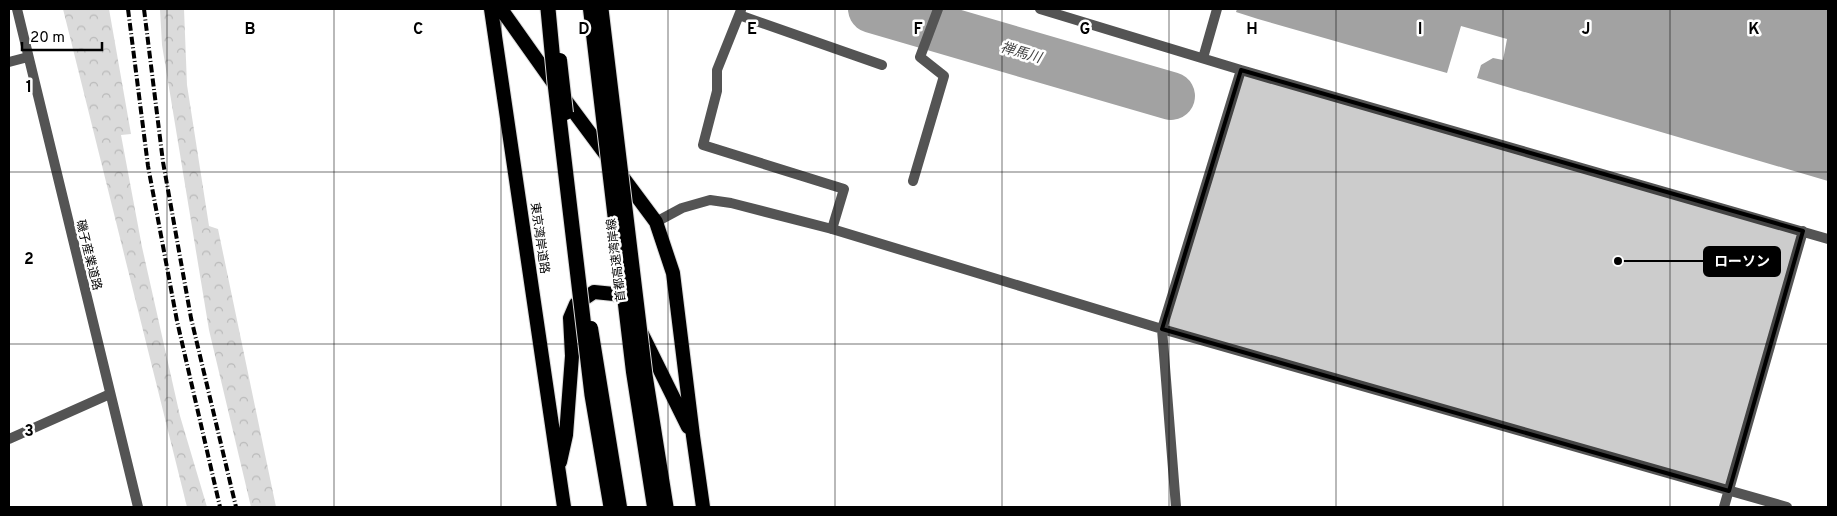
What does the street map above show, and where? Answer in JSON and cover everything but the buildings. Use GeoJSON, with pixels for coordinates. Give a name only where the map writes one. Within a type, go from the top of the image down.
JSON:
{"type":"FeatureCollection","features":[{"type":"Feature","properties":{"kind":"highway","name":"東京湾岸道路"},"geometry":{"type":"LineString","coordinates":[[491,9],[564,507]]}},
{"type":"Feature","properties":{"kind":"highway","name":"東京湾岸道路"},"geometry":{"type":"LineString","coordinates":[[501,9],[569,106],[656,222],[674,272],[703,507]]}},
{"type":"Feature","properties":{"kind":"highway"},"geometry":{"type":"LineString","coordinates":[[548,9],[591,385],[611,507]]}},
{"type":"Feature","properties":{"kind":"highway"},"geometry":{"type":"LineString","coordinates":[[554,9],[588,312],[620,507]]}},
{"type":"Feature","properties":{"kind":"highway"},"geometry":{"type":"LineString","coordinates":[[590,9],[633,372],[654,507]]}},
{"type":"Feature","properties":{"kind":"highway","name":"首都高速湾岸線"},"geometry":{"type":"LineString","coordinates":[[601,9],[645,375],[666,507]]}},
{"type":"Feature","properties":{"kind":"highway","name":"東京湾岸道路"},"geometry":{"type":"LineString","coordinates":[[558,472],[566,435],[572,356],[570,318],[576,304],[594,292],[614,294],[624,298],[693,436]]}},
{"type":"Feature","properties":{"kind":"street","name":"磯子産業道路"},"geometry":{"type":"LineString","coordinates":[[17,9],[138,507]]}},
{"type":"Feature","properties":{"kind":"street"},"geometry":{"type":"LineString","coordinates":[[913,181],[944,76],[920,58],[938,9]]}},
{"type":"Feature","properties":{"kind":"street"},"geometry":{"type":"LineString","coordinates":[[1040,9],[1241,70],[1828,239]]}},
{"type":"Feature","properties":{"kind":"street"},"geometry":{"type":"LineString","coordinates":[[1203,58],[1217,9]]}},
{"type":"Feature","properties":{"kind":"street"},"geometry":{"type":"LineString","coordinates":[[832,229],[844,188],[703,145],[717,91],[718,70],[740,12],[882,64]]}},
{"type":"Feature","properties":{"kind":"street"},"geometry":{"type":"LineString","coordinates":[[9,62],[28,57]]}},
{"type":"Feature","properties":{"kind":"street"},"geometry":{"type":"LineString","coordinates":[[1176,507],[1162,329],[1241,70]]}},
{"type":"Feature","properties":{"kind":"street"},"geometry":{"type":"LineString","coordinates":[[656,222],[682,208],[710,200],[731,203],[832,229],[1162,329],[1787,507]]}},
{"type":"Feature","properties":{"kind":"street"},"geometry":{"type":"LineString","coordinates":[[1724,507],[1803,231]]}},
{"type":"Feature","properties":{"kind":"street"},"geometry":{"type":"LineString","coordinates":[[9,438],[110,394]]}},
{"type":"Feature","properties":{"kind":"highlighted area"},"geometry":{"type":"Polygon","coordinates":[[[1241,70],[1803,231],[1729,491],[1162,329],[1241,70]]]}},
{"type":"Feature","properties":{"kind":"green space"},"geometry":{"type":"Polygon","coordinates":[[[63,9],[109,9],[131,134],[121,135],[142,247],[180,416],[207,507],[187,507],[63,9]]]}},
{"type":"Feature","properties":{"kind":"green space"},"geometry":{"type":"Polygon","coordinates":[[[160,9],[184,9],[187,85],[209,226],[218,229],[276,507],[251,507],[209,330],[162,45],[160,9]]]}},
{"type":"Feature","properties":{"kind":"shaded area"},"geometry":{"type":"Polygon","coordinates":[[[1237,9],[1828,9],[1828,181],[1477,78],[1481,65],[1493,58],[1503,60],[1507,39],[1461,26],[1447,73],[1258,19],[1236,12],[1237,9]]]}},
{"type":"Feature","properties":{"kind":"waterway","name":"禅馬川"},"geometry":{"type":"LineString","coordinates":[[872,9],[1171,96]]}},
{"type":"Feature","properties":{"kind":"railway"},"geometry":{"type":"LineString","coordinates":[[128,9],[148,166],[177,321],[220,507]]}},
{"type":"Feature","properties":{"kind":"railway"},"geometry":{"type":"LineString","coordinates":[[144,9],[163,162],[191,318],[236,507]]}},
{"type":"Feature","properties":{"kind":"place","name":"ローソン"},"geometry":{"type":"Point","coordinates":[1618,261]}}]}
